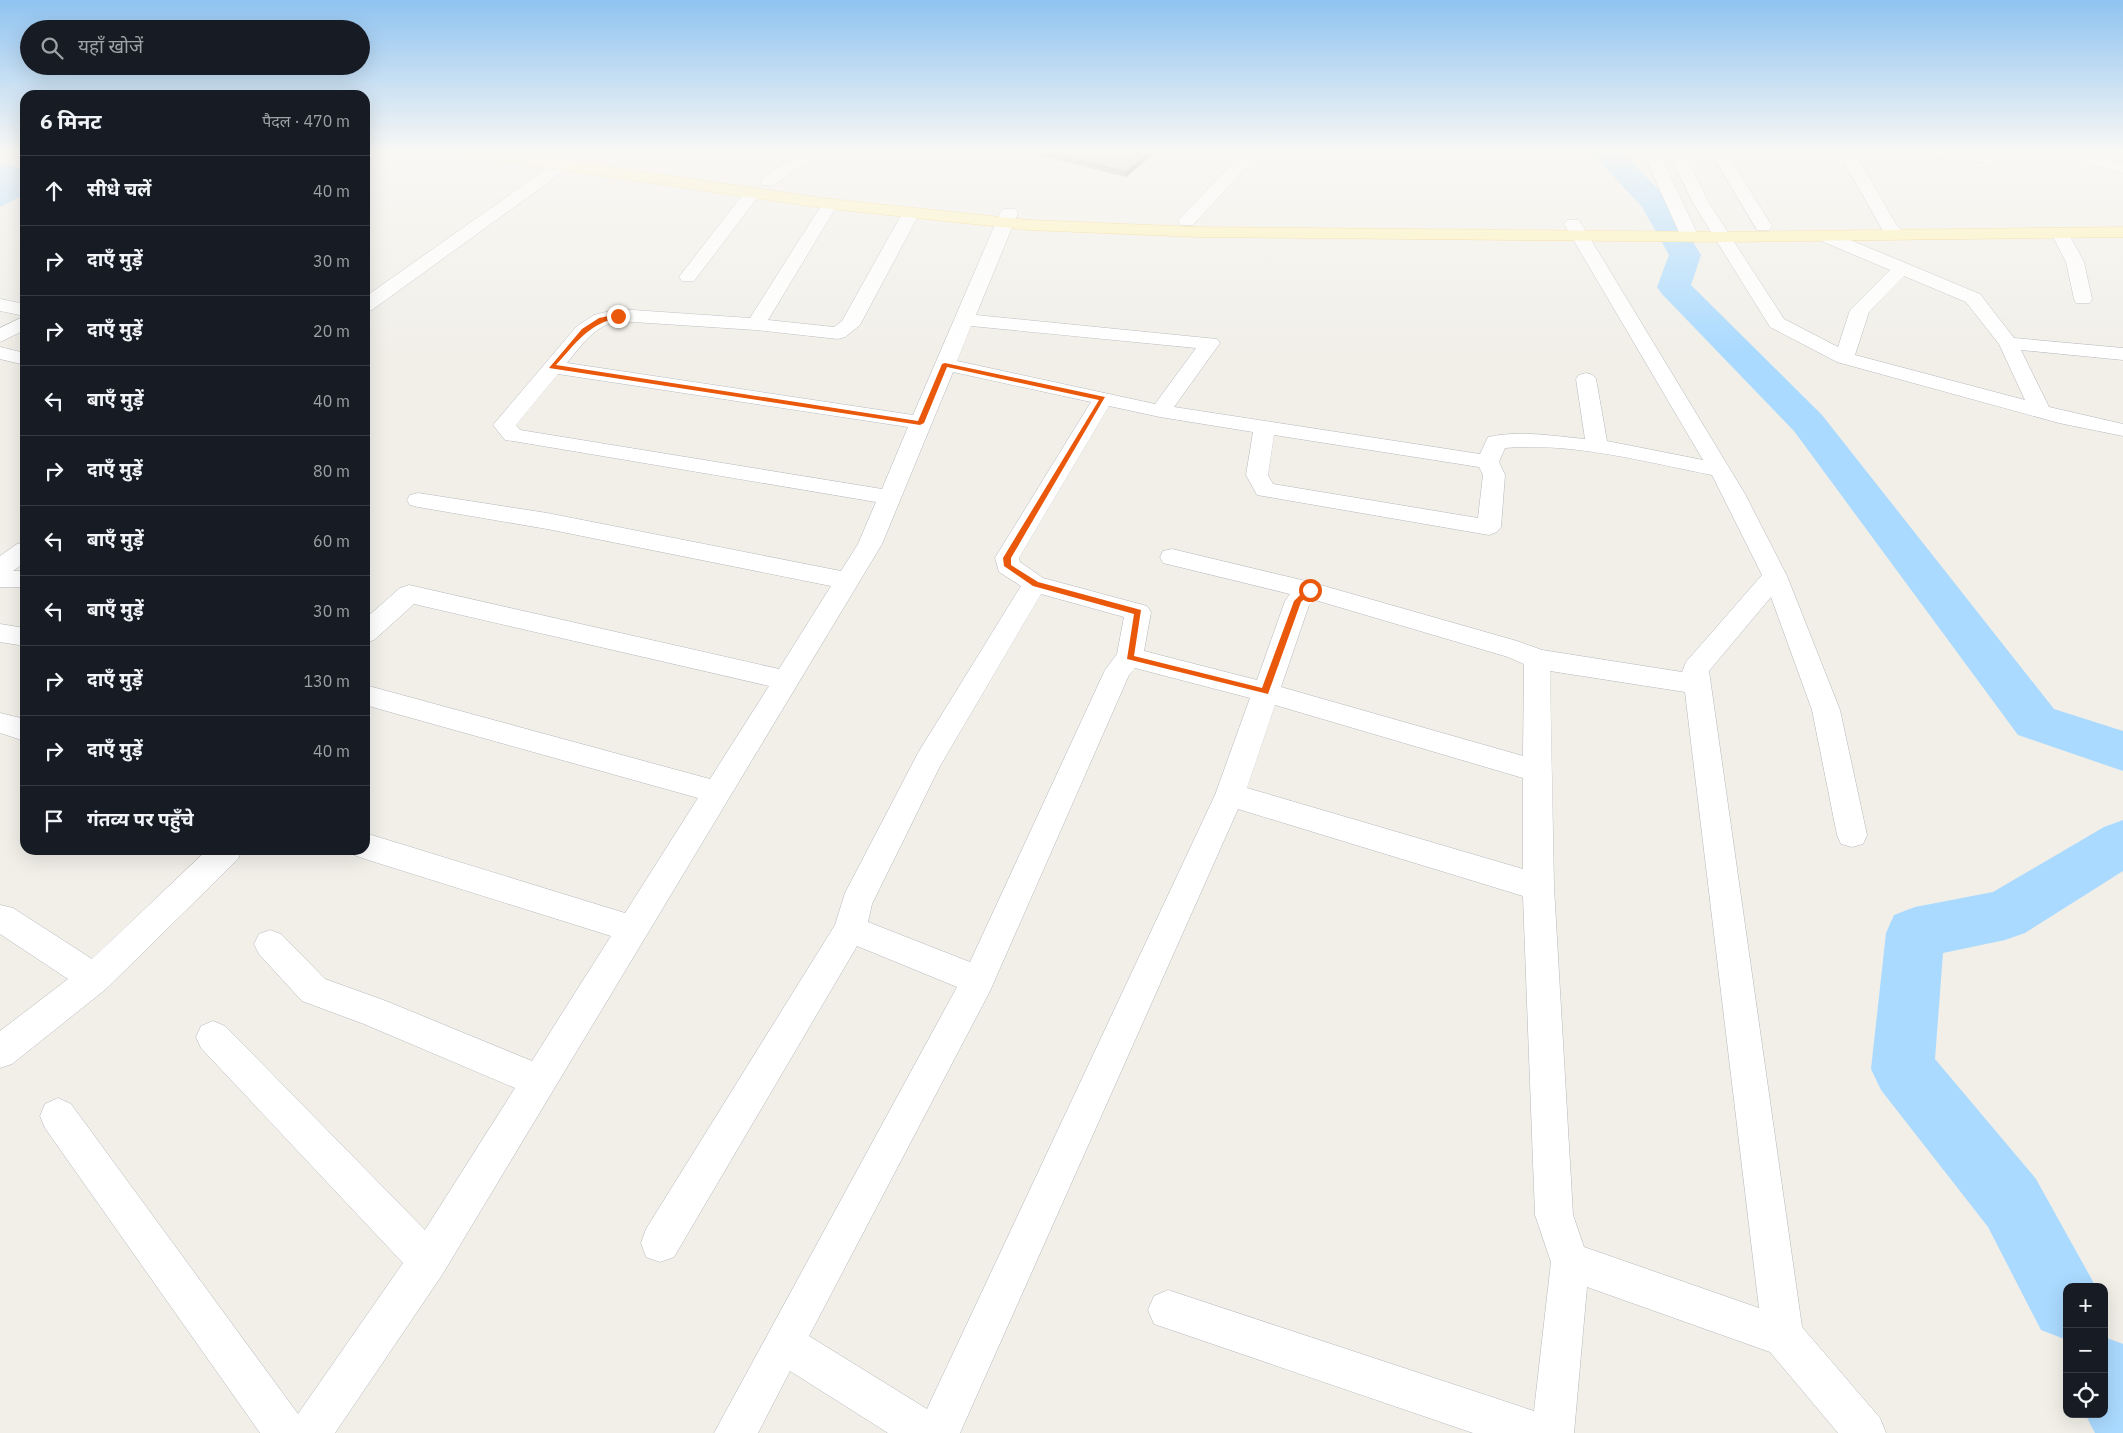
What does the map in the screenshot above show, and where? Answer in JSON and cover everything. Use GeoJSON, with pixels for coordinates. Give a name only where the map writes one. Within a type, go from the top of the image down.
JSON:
{"type":"FeatureCollection","features":[{"type":"Feature","properties":{"kind":"main road"},"geometry":{"type":"LineString","coordinates":[[980,217],[1576,230],[1719,231],[1826,236],[1893,231],[2123,224]]}},
{"type":"Feature","properties":{"kind":"main road"},"geometry":{"type":"LineString","coordinates":[[1000,217],[1198,232],[1576,230]]}},
{"type":"Feature","properties":{"kind":"main road"},"geometry":{"type":"LineString","coordinates":[[1719,231],[1763,226],[1893,231],[2123,232]]}},
{"type":"Feature","properties":{"kind":"street"},"geometry":{"type":"LineString","coordinates":[[370,302],[490,217]]}},
{"type":"Feature","properties":{"kind":"street"},"geometry":{"type":"LineString","coordinates":[[688,277],[735,217]]}},
{"type":"Feature","properties":{"kind":"street"},"geometry":{"type":"LineString","coordinates":[[756,324],[822,217]]}},
{"type":"Feature","properties":{"kind":"street"},"geometry":{"type":"LineString","coordinates":[[889,498],[513,435],[504,425],[584,330],[601,319],[618,316],[756,324],[838,333],[850,325],[908,217]]}},
{"type":"Feature","properties":{"kind":"street"},"geometry":{"type":"LineString","coordinates":[[1187,221],[1191,217]]}},
{"type":"Feature","properties":{"kind":"street"},"geometry":{"type":"LineString","coordinates":[[1681,217],[1687,231]]}},
{"type":"Feature","properties":{"kind":"street"},"geometry":{"type":"LineString","coordinates":[[1710,217],[1777,322],[1844,358],[2041,411],[2123,430]]}},
{"type":"Feature","properties":{"kind":"street"},"geometry":{"type":"LineString","coordinates":[[1757,217],[1763,226]]}},
{"type":"Feature","properties":{"kind":"street"},"geometry":{"type":"LineString","coordinates":[[1885,217],[1893,231]]}},
{"type":"Feature","properties":{"kind":"street"},"geometry":{"type":"LineString","coordinates":[[310,1433],[428,1261],[870,544],[1007,218]]}},
{"type":"Feature","properties":{"kind":"street"},"geometry":{"type":"LineString","coordinates":[[1576,230],[1719,470],[1775,576],[1826,710],[1852,835]]}},
{"type":"Feature","properties":{"kind":"street"},"geometry":{"type":"LineString","coordinates":[[2060,233],[2075,262],[2083,299]]}},
{"type":"Feature","properties":{"kind":"street"},"geometry":{"type":"LineString","coordinates":[[1826,236],[1973,298],[2008,343],[2041,411]]}},
{"type":"Feature","properties":{"kind":"street"},"geometry":{"type":"LineString","coordinates":[[1844,358],[1860,310],[1901,268]]}},
{"type":"Feature","properties":{"kind":"street"},"geometry":{"type":"LineString","coordinates":[[0,305],[20,309]]}},
{"type":"Feature","properties":{"kind":"street"},"geometry":{"type":"LineString","coordinates":[[964,320],[1210,343],[1160,411]]}},
{"type":"Feature","properties":{"kind":"street"},"geometry":{"type":"LineString","coordinates":[[2008,343],[2123,354]]}},
{"type":"Feature","properties":{"kind":"street"},"geometry":{"type":"LineString","coordinates":[[0,353],[20,357]]}},
{"type":"Feature","properties":{"kind":"street"},"geometry":{"type":"LineString","coordinates":[[945,364],[1160,411],[1488,462]]}},
{"type":"Feature","properties":{"kind":"street"},"geometry":{"type":"LineString","coordinates":[[551,367],[920,423]]}},
{"type":"Feature","properties":{"kind":"street"},"geometry":{"type":"LineString","coordinates":[[1586,379],[1597,446]]}},
{"type":"Feature","properties":{"kind":"street"},"geometry":{"type":"LineString","coordinates":[[735,1433],[978,980],[1118,670],[1130,657],[1138,612],[1035,584],[1008,566],[1007,558],[1103,399]]}},
{"type":"Feature","properties":{"kind":"street"},"geometry":{"type":"LineString","coordinates":[[1265,428],[1257,475],[1266,490],[1489,527],[1494,475],[1488,462],[1496,442],[1519,440],[1597,446],[1719,470]]}},
{"type":"Feature","properties":{"kind":"street"},"geometry":{"type":"LineString","coordinates":[[418,500],[547,521],[846,582]]}},
{"type":"Feature","properties":{"kind":"street"},"geometry":{"type":"LineString","coordinates":[[0,568],[20,554]]}},
{"type":"Feature","properties":{"kind":"street"},"geometry":{"type":"LineString","coordinates":[[1172,557],[1310,590],[1517,650],[1537,659],[1697,684]]}},
{"type":"Feature","properties":{"kind":"street"},"geometry":{"type":"LineString","coordinates":[[1775,576],[1695,669],[1783,1336]]}},
{"type":"Feature","properties":{"kind":"street"},"geometry":{"type":"LineString","coordinates":[[0,578],[20,579]]}},
{"type":"Feature","properties":{"kind":"street"},"geometry":{"type":"LineString","coordinates":[[660,1243],[850,929],[856,903],[928,761],[1035,584]]}},
{"type":"Feature","properties":{"kind":"street"},"geometry":{"type":"LineString","coordinates":[[938,1433],[1230,795],[1298,601],[1310,590]]}},
{"type":"Feature","properties":{"kind":"street"},"geometry":{"type":"LineString","coordinates":[[370,629],[409,594],[786,680]]}},
{"type":"Feature","properties":{"kind":"street"},"geometry":{"type":"LineString","coordinates":[[0,633],[20,636]]}},
{"type":"Feature","properties":{"kind":"street"},"geometry":{"type":"LineString","coordinates":[[1130,657],[1265,692],[1538,771]]}},
{"type":"Feature","properties":{"kind":"street"},"geometry":{"type":"LineString","coordinates":[[1537,659],[1538,887],[1554,1215],[1570,1262],[1553,1433]]}},
{"type":"Feature","properties":{"kind":"street"},"geometry":{"type":"LineString","coordinates":[[370,696],[717,792]]}},
{"type":"Feature","properties":{"kind":"street"},"geometry":{"type":"LineString","coordinates":[[0,723],[20,729]]}},
{"type":"Feature","properties":{"kind":"street"},"geometry":{"type":"LineString","coordinates":[[1230,795],[1538,887]]}},
{"type":"Feature","properties":{"kind":"street"},"geometry":{"type":"LineString","coordinates":[[370,848],[633,929]]}},
{"type":"Feature","properties":{"kind":"street"},"geometry":{"type":"LineString","coordinates":[[0,1052],[94,978],[222,855]]}},
{"type":"Feature","properties":{"kind":"street"},"geometry":{"type":"LineString","coordinates":[[1,918],[94,978]]}},
{"type":"Feature","properties":{"kind":"street"},"geometry":{"type":"LineString","coordinates":[[850,929],[978,980]]}},
{"type":"Feature","properties":{"kind":"street"},"geometry":{"type":"LineString","coordinates":[[270,944],[314,990],[374,1012],[540,1081]]}},
{"type":"Feature","properties":{"kind":"street"},"geometry":{"type":"LineString","coordinates":[[213,1037],[428,1261]]}},
{"type":"Feature","properties":{"kind":"street"},"geometry":{"type":"LineString","coordinates":[[58,1116],[286,1433]]}},
{"type":"Feature","properties":{"kind":"street"},"geometry":{"type":"LineString","coordinates":[[1570,1262],[1783,1336],[1865,1433]]}},
{"type":"Feature","properties":{"kind":"street"},"geometry":{"type":"LineString","coordinates":[[1168,1310],[1536,1433]]}},
{"type":"Feature","properties":{"kind":"street"},"geometry":{"type":"LineString","coordinates":[[783,1343],[927,1433]]}},
{"type":"Feature","properties":{"kind":"waterway"},"geometry":{"type":"LineString","coordinates":[[1663,217],[1685,255],[1674,287],[1808,423],[2036,722],[2123,751]]}},
{"type":"Feature","properties":{"kind":"waterway"},"geometry":{"type":"LineString","coordinates":[[2063,1297],[2012,1203],[1903,1069],[1915,933],[2005,915],[2123,843]]}},
{"type":"Feature","properties":{"kind":"waterway"},"geometry":{"type":"LineString","coordinates":[[2108,1381],[2123,1409]]}},
{"type":"Feature","properties":{"kind":"route"},"geometry":{"type":"LineString","coordinates":[[618,316],[601,319],[584,330],[551,367],[920,423],[945,364],[1103,399],[1007,558],[1008,566],[1035,584],[1138,612],[1130,657],[1265,692],[1298,601],[1310,590]]}}]}
